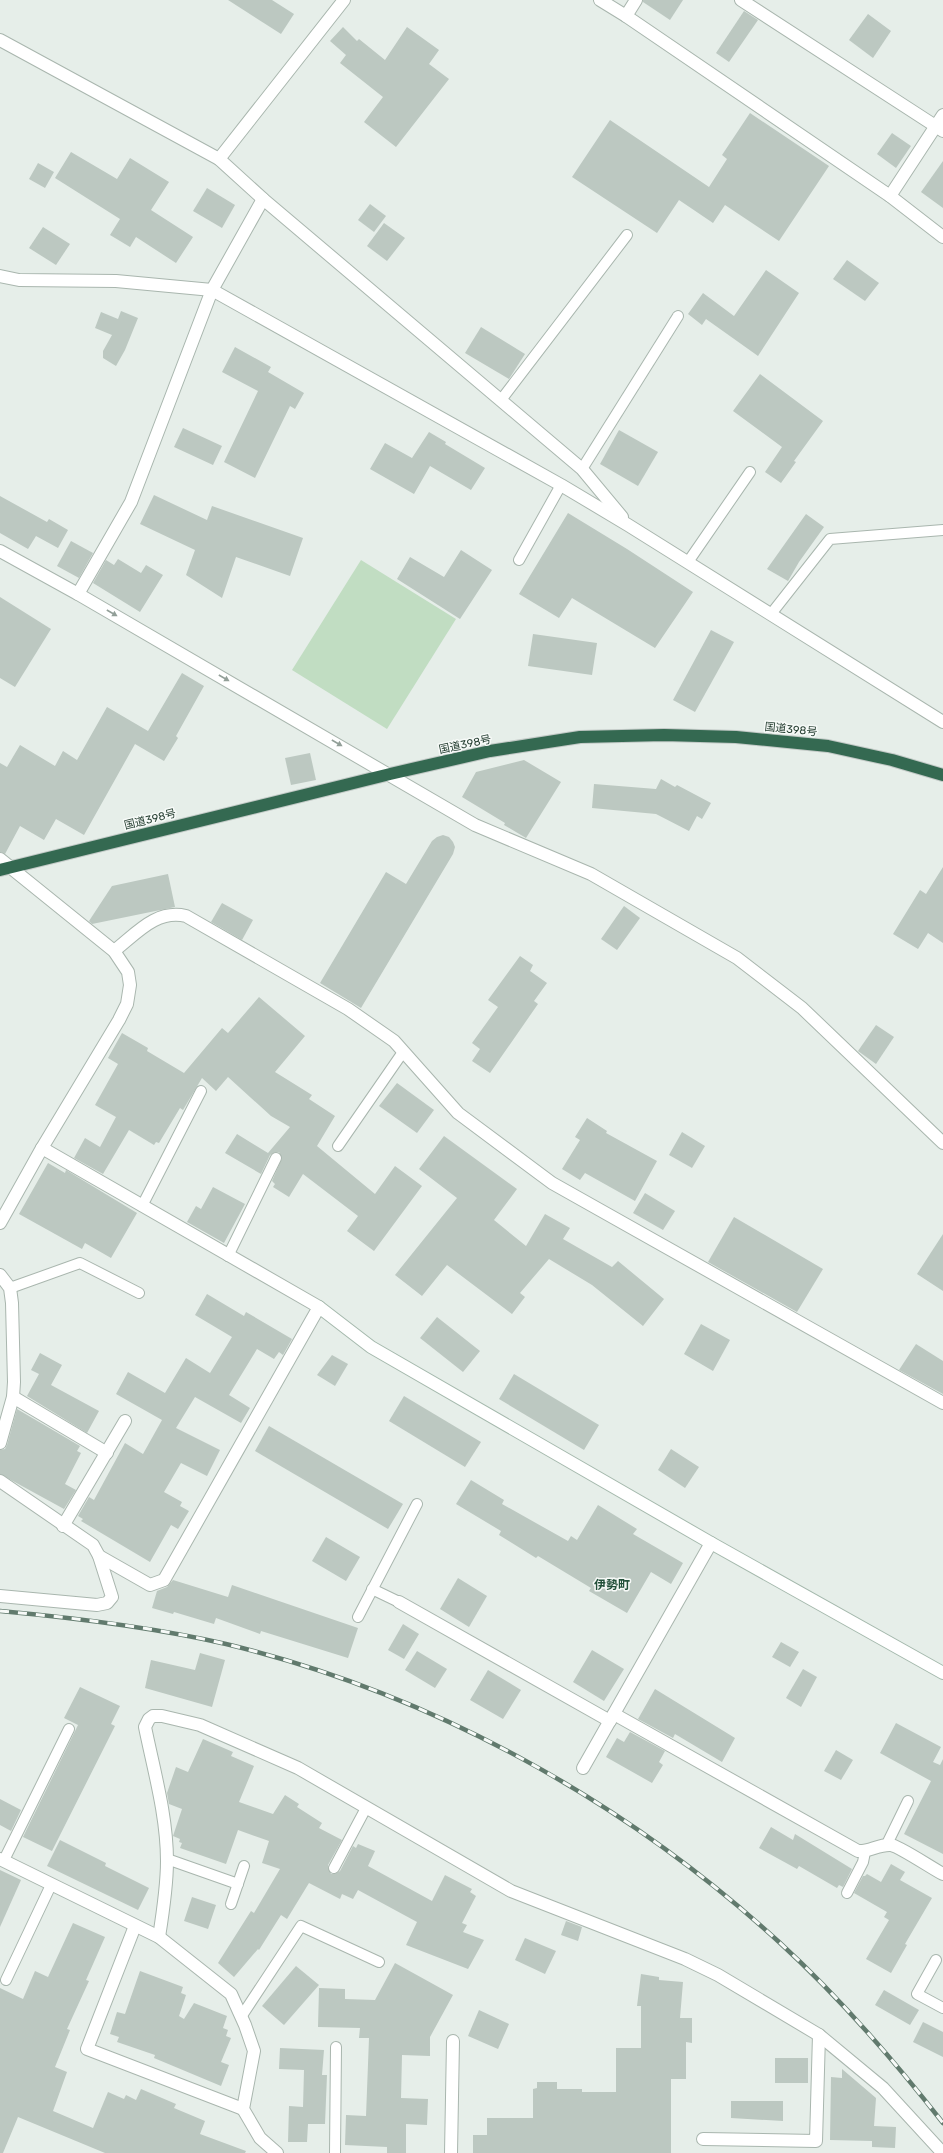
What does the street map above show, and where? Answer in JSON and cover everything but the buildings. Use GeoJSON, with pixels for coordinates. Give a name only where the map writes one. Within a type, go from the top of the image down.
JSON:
{"type":"FeatureCollection","features":[{"type":"Feature","properties":{"kind":"highway","name":"国道398号"},"geometry":{"type":"LineString","coordinates":[[5,868],[490,751],[580,737],[664,735],[736,737],[828,746],[892,760],[943,775]]}},
{"type":"Feature","properties":{"kind":"street"},"geometry":{"type":"LineString","coordinates":[[219,159],[344,0]]}},
{"type":"Feature","properties":{"kind":"street"},"geometry":{"type":"LineString","coordinates":[[600,0],[626,16],[890,196],[943,237]]}},
{"type":"Feature","properties":{"kind":"street"},"geometry":{"type":"LineString","coordinates":[[626,16],[636,0]]}},
{"type":"Feature","properties":{"kind":"street"},"geometry":{"type":"LineString","coordinates":[[741,0],[939,129]]}},
{"type":"Feature","properties":{"kind":"street"},"geometry":{"type":"LineString","coordinates":[[0,40],[219,159],[263,199],[582,469],[628,524]]}},
{"type":"Feature","properties":{"kind":"street"},"geometry":{"type":"LineString","coordinates":[[890,196],[939,129],[943,115]]}},
{"type":"Feature","properties":{"kind":"street"},"geometry":{"type":"LineString","coordinates":[[78,594],[130,502],[212,290],[263,199]]}},
{"type":"Feature","properties":{"kind":"street"},"geometry":{"type":"LineString","coordinates":[[0,276],[19,280],[116,282],[212,290],[628,524],[943,722]]}},
{"type":"Feature","properties":{"kind":"street"},"geometry":{"type":"LineString","coordinates":[[0,551],[78,594],[390,774],[475,825],[591,874],[737,958],[802,1008],[943,1143]]}},
{"type":"Feature","properties":{"kind":"street"},"geometry":{"type":"LineString","coordinates":[[0,859],[5,868],[114,951],[128,972],[130,985],[127,1004],[42,1148],[0,1223]]}},
{"type":"Feature","properties":{"kind":"street"},"geometry":{"type":"LineString","coordinates":[[114,951],[156,918],[176,913],[186,916],[348,1009],[394,1041],[458,1114],[552,1183],[943,1403]]}},
{"type":"Feature","properties":{"kind":"street"},"geometry":{"type":"LineString","coordinates":[[42,1148],[319,1307],[371,1347],[711,1543],[943,1673]]}},
{"type":"Feature","properties":{"kind":"street"},"geometry":{"type":"LineString","coordinates":[[0,1275],[10,1288],[14,1374],[13,1397],[0,1443]]}},
{"type":"Feature","properties":{"kind":"street"},"geometry":{"type":"LineString","coordinates":[[99,1556],[150,1585],[164,1580],[319,1307]]}},
{"type":"Feature","properties":{"kind":"street"},"geometry":{"type":"LineString","coordinates":[[13,1397],[107,1453]]}},
{"type":"Feature","properties":{"kind":"street"},"geometry":{"type":"LineString","coordinates":[[63,1526],[125,1421]]}},
{"type":"Feature","properties":{"kind":"street"},"geometry":{"type":"LineString","coordinates":[[0,1481],[63,1526],[93,1545],[99,1556],[112,1597],[107,1603],[96,1605],[0,1596]]}},
{"type":"Feature","properties":{"kind":"street"},"geometry":{"type":"LineString","coordinates":[[583,1768],[711,1543]]}},
{"type":"Feature","properties":{"kind":"street"},"geometry":{"type":"LineString","coordinates":[[399,1602],[858,1851],[865,1852],[892,1845],[943,1874]]}},
{"type":"Feature","properties":{"kind":"street"},"geometry":{"type":"LineString","coordinates":[[159,1937],[166,1888],[167,1859],[162,1810],[146,1727],[148,1720],[153,1716],[162,1716],[200,1725],[298,1768],[511,1891],[685,1959],[718,1975],[819,2035],[884,2088],[941,2149]]}},
{"type":"Feature","properties":{"kind":"street"},"geometry":{"type":"LineString","coordinates":[[2,1859],[51,1885],[159,1937],[231,1994],[242,2017],[254,2051],[243,2109]]}},
{"type":"Feature","properties":{"kind":"street"},"geometry":{"type":"LineString","coordinates":[[135,1926],[87,2049],[243,2109],[265,2149],[277,2153]]}},
{"type":"Feature","properties":{"kind":"street"},"geometry":{"type":"LineString","coordinates":[[703,2139],[816,2141],[819,2035]]}},
{"type":"Feature","properties":{"kind":"street"},"geometry":{"type":"LineString","coordinates":[[451,2153],[453,2041]]}},
{"type":"Feature","properties":{"kind":"lane"},"geometry":{"type":"LineString","coordinates":[[501,400],[627,235]]}},
{"type":"Feature","properties":{"kind":"lane"},"geometry":{"type":"LineString","coordinates":[[582,469],[678,316]]}},
{"type":"Feature","properties":{"kind":"lane"},"geometry":{"type":"LineString","coordinates":[[688,562],[750,472]]}},
{"type":"Feature","properties":{"kind":"lane"},"geometry":{"type":"LineString","coordinates":[[519,560],[561,485]]}},
{"type":"Feature","properties":{"kind":"lane"},"geometry":{"type":"LineString","coordinates":[[771,614],[830,539],[943,530]]}},
{"type":"Feature","properties":{"kind":"lane"},"geometry":{"type":"LineString","coordinates":[[338,1146],[403,1052]]}},
{"type":"Feature","properties":{"kind":"lane"},"geometry":{"type":"LineString","coordinates":[[142,1206],[201,1091]]}},
{"type":"Feature","properties":{"kind":"lane"},"geometry":{"type":"LineString","coordinates":[[228,1256],[276,1158]]}},
{"type":"Feature","properties":{"kind":"lane"},"geometry":{"type":"LineString","coordinates":[[10,1288],[80,1263],[139,1293]]}},
{"type":"Feature","properties":{"kind":"lane"},"geometry":{"type":"LineString","coordinates":[[358,1617],[417,1504]]}},
{"type":"Feature","properties":{"kind":"lane"},"geometry":{"type":"LineString","coordinates":[[372,1589],[399,1602]]}},
{"type":"Feature","properties":{"kind":"lane"},"geometry":{"type":"LineString","coordinates":[[2,1859],[69,1730]]}},
{"type":"Feature","properties":{"kind":"lane"},"geometry":{"type":"LineString","coordinates":[[886,1846],[908,1801]]}},
{"type":"Feature","properties":{"kind":"lane"},"geometry":{"type":"LineString","coordinates":[[334,1868],[366,1808]]}},
{"type":"Feature","properties":{"kind":"lane"},"geometry":{"type":"LineString","coordinates":[[847,1893],[863,1862],[865,1852]]}},
{"type":"Feature","properties":{"kind":"lane"},"geometry":{"type":"LineString","coordinates":[[167,1859],[238,1884]]}},
{"type":"Feature","properties":{"kind":"lane"},"geometry":{"type":"LineString","coordinates":[[231,1904],[244,1866]]}},
{"type":"Feature","properties":{"kind":"lane"},"geometry":{"type":"LineString","coordinates":[[6,1980],[51,1885]]}},
{"type":"Feature","properties":{"kind":"lane"},"geometry":{"type":"LineString","coordinates":[[242,2017],[301,1926],[379,1962]]}},
{"type":"Feature","properties":{"kind":"lane"},"geometry":{"type":"LineString","coordinates":[[936,1960],[917,1994],[943,2008]]}},
{"type":"Feature","properties":{"kind":"lane"},"geometry":{"type":"LineString","coordinates":[[335,2153],[336,2047]]}},
{"type":"Feature","properties":{"kind":"green space"},"geometry":{"type":"Polygon","coordinates":[[[361,560],[456,619],[387,729],[292,670],[361,560]]]}},
{"type":"Feature","properties":{"kind":"railway"},"geometry":{"type":"LineString","coordinates":[[0,1611],[85,1620],[198,1638],[226,1644],[302,1665],[377,1691],[450,1722],[521,1758],[590,1798],[656,1842],[719,1890],[779,1942],[823,1984],[905,2075],[943,2123]]}},
{"type":"Feature","properties":{"kind":"district","name":"伊勢町"},"geometry":{"type":"Point","coordinates":[612,1585]}}]}
